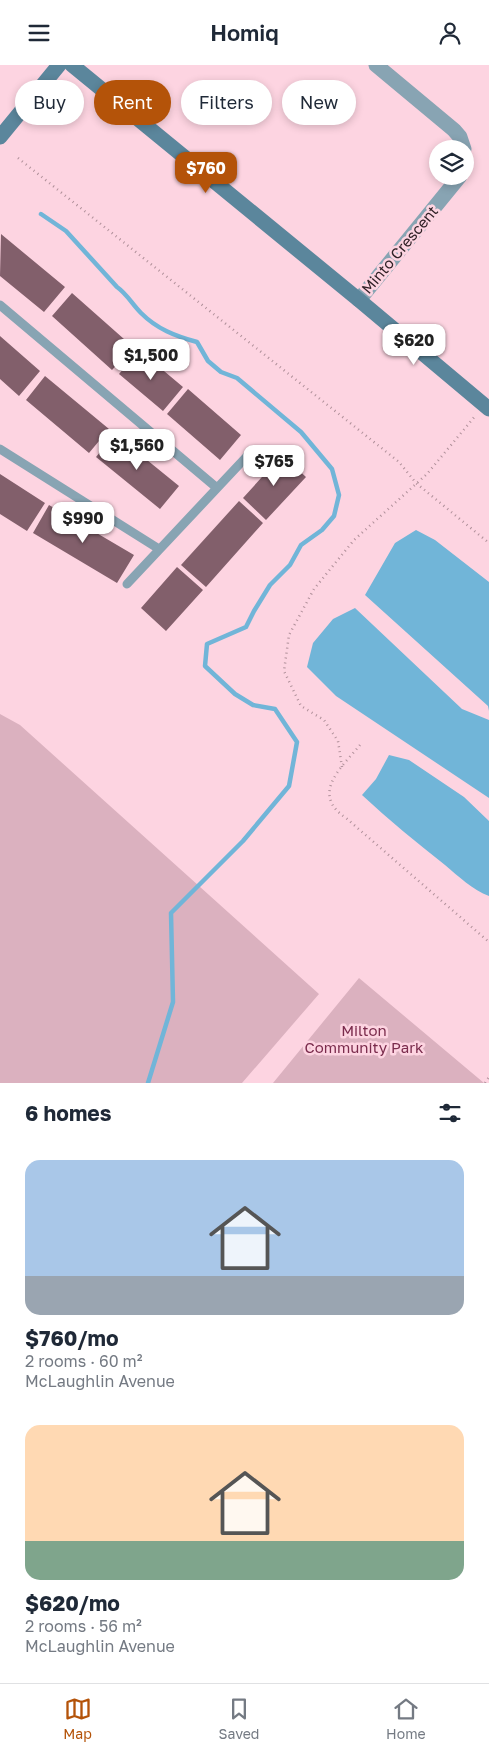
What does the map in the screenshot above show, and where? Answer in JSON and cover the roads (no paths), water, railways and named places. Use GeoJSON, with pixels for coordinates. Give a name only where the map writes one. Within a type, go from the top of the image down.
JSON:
{"type":"FeatureCollection","features":[{"type":"Feature","properties":{"kind":"street"},"geometry":{"type":"LineString","coordinates":[[0,137],[59,65]]}},
{"type":"Feature","properties":{"kind":"street"},"geometry":{"type":"LineString","coordinates":[[72,65],[487,407]]}},
{"type":"Feature","properties":{"kind":"street"},"geometry":{"type":"LineString","coordinates":[[376,65],[454,130],[461,140]]}},
{"type":"Feature","properties":{"kind":"street","name":"Minto Crescent"},"geometry":{"type":"LineString","coordinates":[[359,300],[453,185]]}},
{"type":"Feature","properties":{"kind":"lane"},"geometry":{"type":"LineString","coordinates":[[0,305],[217,488]]}},
{"type":"Feature","properties":{"kind":"lane"},"geometry":{"type":"LineString","coordinates":[[0,449],[159,549]]}},
{"type":"Feature","properties":{"kind":"lane"},"geometry":{"type":"LineString","coordinates":[[127,584],[250,453]]}},
{"type":"Feature","properties":{"kind":"water"},"geometry":{"type":"Polygon","coordinates":[[[416,530],[435,540],[489,582],[489,711],[488,706],[365,595],[395,543],[416,530]]]}},
{"type":"Feature","properties":{"kind":"water"},"geometry":{"type":"Polygon","coordinates":[[[355,608],[462,709],[489,720],[489,798],[336,696],[307,667],[313,643],[333,619],[355,608]]]}},
{"type":"Feature","properties":{"kind":"water"},"geometry":{"type":"Polygon","coordinates":[[[389,755],[409,760],[464,797],[489,821],[489,896],[460,878],[362,795],[376,779],[389,755]]]}},
{"type":"Feature","properties":{"kind":"waterway"},"geometry":{"type":"LineString","coordinates":[[41,214],[66,231],[147,319],[167,331],[197,342],[208,361],[221,372],[237,378],[301,432],[332,469],[339,495],[334,516],[322,530],[301,545],[290,565],[270,585],[246,627],[207,644],[205,666],[235,694],[253,705],[275,709],[297,742],[289,786],[243,841],[171,913],[173,1002],[148,1083]]}},
{"type":"Feature","properties":{"kind":"park label","name":"Milton Community Park"},"geometry":{"type":"Point","coordinates":[364,1040]}}]}
